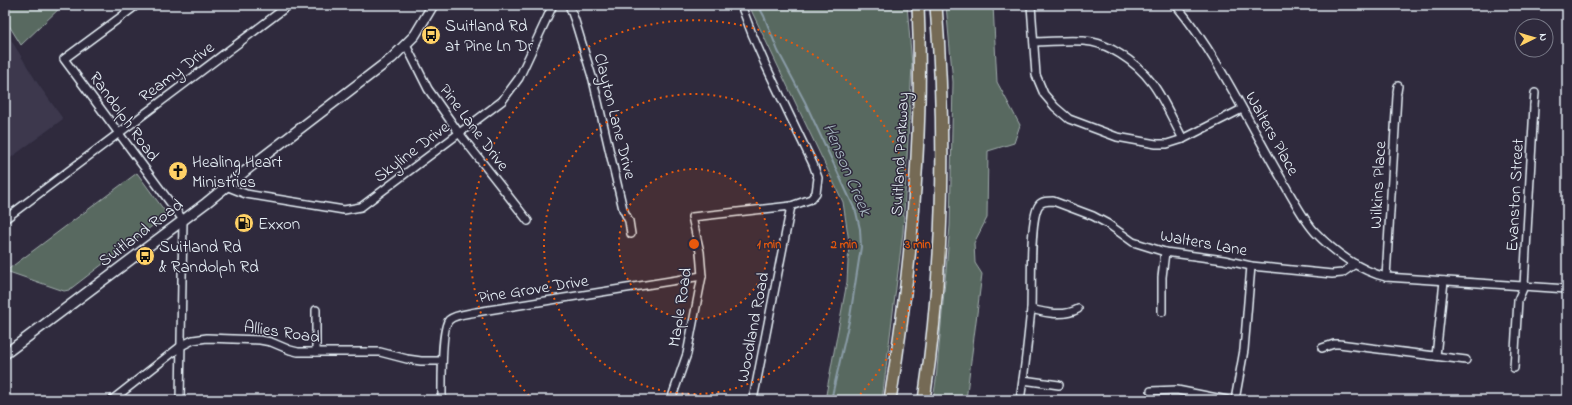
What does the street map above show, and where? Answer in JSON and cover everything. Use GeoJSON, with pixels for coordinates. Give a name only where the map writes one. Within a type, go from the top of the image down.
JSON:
{"type":"FeatureCollection","features":[{"type":"Feature","properties":{"kind":"highway","name":"Suitland Parkway"},"geometry":{"type":"LineString","coordinates":[[890,400],[907,279],[915,196],[919,106],[918,5]]}},
{"type":"Feature","properties":{"kind":"highway"},"geometry":{"type":"LineString","coordinates":[[924,400],[935,303],[941,211],[942,120],[936,5]]}},
{"type":"Feature","properties":{"kind":"main road","name":"Suitland Road"},"geometry":{"type":"LineString","coordinates":[[5,354],[183,220],[392,58],[406,45],[423,25],[434,5]]}},
{"type":"Feature","properties":{"kind":"street","name":"Randolph Road"},"geometry":{"type":"LineString","coordinates":[[137,5],[64,59],[183,220]]}},
{"type":"Feature","properties":{"kind":"street","name":"Reamy Drive"},"geometry":{"type":"LineString","coordinates":[[5,219],[289,5]]}},
{"type":"Feature","properties":{"kind":"street","name":"Skyline Drive"},"geometry":{"type":"LineString","coordinates":[[226,186],[246,194],[344,210],[353,210],[361,207],[502,101],[519,78],[553,5]]}},
{"type":"Feature","properties":{"kind":"street","name":"Clayton Lane Drive"},"geometry":{"type":"LineString","coordinates":[[569,5],[593,80],[622,209],[629,221],[631,234]]}},
{"type":"Feature","properties":{"kind":"street"},"geometry":{"type":"LineString","coordinates":[[741,5],[766,66],[816,172],[818,184],[816,193],[811,200],[791,206]]}},
{"type":"Feature","properties":{"kind":"street"},"geometry":{"type":"LineString","coordinates":[[1031,5],[1036,75],[1044,94],[1055,107],[1069,119],[1118,137],[1141,142],[1167,144],[1183,139],[1242,109]]}},
{"type":"Feature","properties":{"kind":"street","name":"Walters Place"},"geometry":{"type":"LineString","coordinates":[[1176,5],[1192,25],[1227,82],[1289,192],[1315,232],[1332,249],[1356,264]]}},
{"type":"Feature","properties":{"kind":"street"},"geometry":{"type":"LineString","coordinates":[[1034,42],[1092,42],[1114,50],[1129,59],[1148,76],[1161,96],[1183,139]]}},
{"type":"Feature","properties":{"kind":"street","name":"Pine Lane Drive"},"geometry":{"type":"LineString","coordinates":[[406,45],[428,89],[459,133],[528,221]]}},
{"type":"Feature","properties":{"kind":"street","name":"Wilkins Place"},"geometry":{"type":"LineString","coordinates":[[1386,277],[1397,91]]}},
{"type":"Feature","properties":{"kind":"street","name":"Evanston Street"},"geometry":{"type":"LineString","coordinates":[[1514,368],[1518,300],[1524,286],[1535,93]]}},
{"type":"Feature","properties":{"kind":"street","name":"Walters Lane"},"geometry":{"type":"LineString","coordinates":[[1020,400],[1031,309],[1034,221],[1039,205],[1047,200],[1093,216],[1108,224],[1133,242],[1165,252],[1224,260],[1251,266],[1332,274],[1342,273],[1356,264]]}},
{"type":"Feature","properties":{"kind":"street","name":"Maple Road"},"geometry":{"type":"LineString","coordinates":[[672,400],[687,354],[702,276],[700,252],[692,217],[791,206]]}},
{"type":"Feature","properties":{"kind":"street","name":"Woodland Road"},"geometry":{"type":"LineString","coordinates":[[753,400],[791,206]]}},
{"type":"Feature","properties":{"kind":"street"},"geometry":{"type":"LineString","coordinates":[[180,400],[183,220]]}},
{"type":"Feature","properties":{"kind":"street"},"geometry":{"type":"LineString","coordinates":[[1162,312],[1162,277],[1165,252]]}},
{"type":"Feature","properties":{"kind":"street"},"geometry":{"type":"LineString","coordinates":[[1356,264],[1376,274],[1386,277],[1567,289]]}},
{"type":"Feature","properties":{"kind":"street"},"geometry":{"type":"LineString","coordinates":[[1235,400],[1244,350],[1251,266]]}},
{"type":"Feature","properties":{"kind":"street","name":"Pine Grove Drive"},"geometry":{"type":"LineString","coordinates":[[442,400],[442,360],[446,324],[454,317],[476,312],[702,276]]}},
{"type":"Feature","properties":{"kind":"street"},"geometry":{"type":"LineString","coordinates":[[1436,356],[1444,281]]}},
{"type":"Feature","properties":{"kind":"street"},"geometry":{"type":"LineString","coordinates":[[1031,309],[1043,312],[1066,313],[1072,312],[1078,308]]}},
{"type":"Feature","properties":{"kind":"street"},"geometry":{"type":"LineString","coordinates":[[316,310],[316,352]]}},
{"type":"Feature","properties":{"kind":"street","name":"Allies Road"},"geometry":{"type":"LineString","coordinates":[[112,400],[182,346],[200,338],[260,340],[271,342],[290,350],[316,352],[380,352],[421,361],[442,360]]}},
{"type":"Feature","properties":{"kind":"street"},"geometry":{"type":"LineString","coordinates":[[1322,348],[1339,344],[1466,360]]}},
{"type":"Feature","properties":{"kind":"street"},"geometry":{"type":"LineString","coordinates":[[1023,380],[1058,385]]}},
{"type":"Feature","properties":{"kind":"street"},"geometry":{"type":"LineString","coordinates":[[1151,391],[1177,390],[1227,400]]}},
{"type":"Feature","properties":{"kind":"shaded area"},"geometry":{"type":"Polygon","coordinates":[[[5,30],[38,84],[63,119],[5,162],[5,30]]]}},
{"type":"Feature","properties":{"kind":"green space"},"geometry":{"type":"Polygon","coordinates":[[[5,5],[63,5],[21,45],[5,19],[5,5]]]}},
{"type":"Feature","properties":{"kind":"green space"},"geometry":{"type":"Polygon","coordinates":[[[750,5],[907,5],[912,65],[903,232],[882,400],[825,400],[847,282],[849,242],[843,202],[750,5]]]}},
{"type":"Feature","properties":{"kind":"green space"},"geometry":{"type":"Polygon","coordinates":[[[946,5],[993,5],[997,82],[1020,125],[1014,143],[988,151],[987,218],[974,243],[975,263],[982,274],[966,400],[933,400],[950,226],[953,82],[946,5]]]}},
{"type":"Feature","properties":{"kind":"green space"},"geometry":{"type":"Polygon","coordinates":[[[137,173],[164,210],[164,217],[69,290],[64,291],[6,271],[137,173]]]}},
{"type":"Feature","properties":{"kind":"waterway","name":"Henson Creek"},"geometry":{"type":"LineString","coordinates":[[758,5],[778,51],[805,102],[856,212],[860,229],[861,247],[850,317],[831,400]]}},
{"type":"Feature","properties":{"kind":"place","name":"Suitland Rd at Pine Ln Dr"},"geometry":{"type":"Point","coordinates":[431,35]}},
{"type":"Feature","properties":{"kind":"place","name":"Healing Heart Ministries"},"geometry":{"type":"Point","coordinates":[178,171]}},
{"type":"Feature","properties":{"kind":"place","name":"Exxon"},"geometry":{"type":"Point","coordinates":[244,223]}},
{"type":"Feature","properties":{"kind":"place","name":"Suitland Rd & Randolph Rd"},"geometry":{"type":"Point","coordinates":[145,256]}}]}
